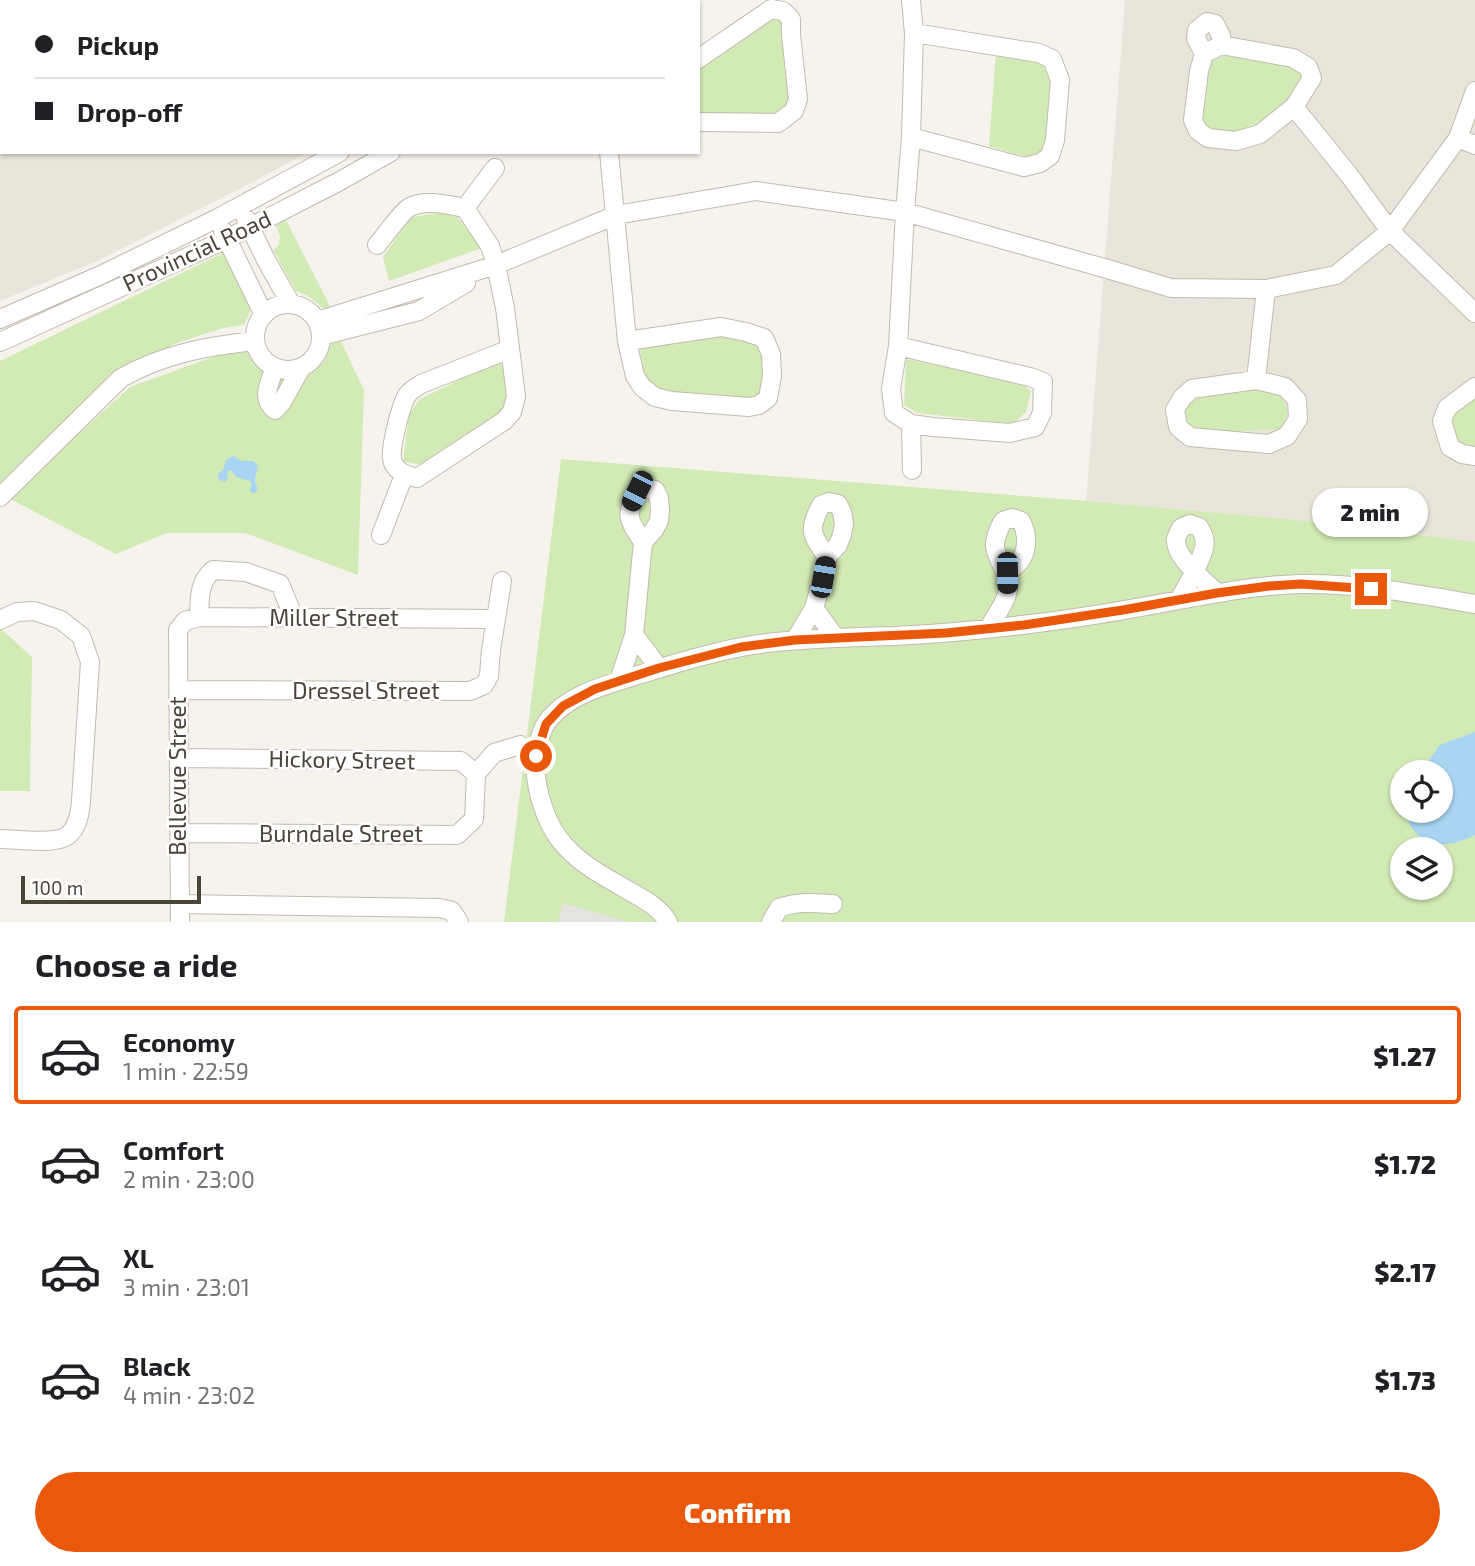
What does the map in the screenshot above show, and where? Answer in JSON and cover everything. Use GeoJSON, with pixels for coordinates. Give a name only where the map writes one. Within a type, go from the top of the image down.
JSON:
{"type":"FeatureCollection","features":[{"type":"Feature","properties":{"kind":"street"},"geometry":{"type":"LineString","coordinates":[[898,346],[1043,382],[1042,413],[1035,427],[1010,433],[911,424],[894,413],[891,389],[898,346],[911,137],[914,33],[911,0]]}},
{"type":"Feature","properties":{"kind":"street"},"geometry":{"type":"LineString","coordinates":[[700,58],[771,9],[783,11],[791,19],[798,99],[794,111],[778,123],[700,121]]}},
{"type":"Feature","properties":{"kind":"street"},"geometry":{"type":"LineString","coordinates":[[1204,54],[1222,45],[1293,58],[1308,66],[1312,78],[1294,107],[1260,134],[1236,141],[1208,138],[1198,131],[1193,121],[1199,71],[1204,54],[1196,38],[1197,30],[1207,22],[1215,24],[1222,45]]}},
{"type":"Feature","properties":{"kind":"street"},"geometry":{"type":"LineString","coordinates":[[911,137],[1024,167],[1040,163],[1050,156],[1055,140],[1060,80],[1052,59],[1039,53],[914,33]]}},
{"type":"Feature","properties":{"kind":"street"},"geometry":{"type":"LineString","coordinates":[[319,329],[496,265],[616,215],[756,191],[905,212],[1171,288],[1266,289],[1336,275],[1390,231],[1458,138],[1475,91]]}},
{"type":"Feature","properties":{"kind":"street"},"geometry":{"type":"LineString","coordinates":[[1294,107],[1390,231],[1475,313]]}},
{"type":"Feature","properties":{"kind":"street"},"geometry":{"type":"LineString","coordinates":[[1458,138],[1475,145]]}},
{"type":"Feature","properties":{"kind":"street","name":"Provincial Road"},"geometry":{"type":"LineString","coordinates":[[0,319],[101,275],[218,218],[336,154]]}},
{"type":"Feature","properties":{"kind":"street","name":"Provincial Road"},"geometry":{"type":"LineString","coordinates":[[0,342],[250,228],[387,154]]}},
{"type":"Feature","properties":{"kind":"street"},"geometry":{"type":"LineString","coordinates":[[610,154],[627,341],[635,376],[642,387],[655,397],[672,401],[749,407],[759,405],[768,398],[772,376],[771,354],[764,338],[721,327],[627,341]]}},
{"type":"Feature","properties":{"kind":"street"},"geometry":{"type":"LineString","coordinates":[[465,208],[495,168]]}},
{"type":"Feature","properties":{"kind":"street"},"geometry":{"type":"LineString","coordinates":[[377,245],[408,207],[434,204],[465,208],[490,246],[496,265],[510,349],[516,397],[512,412],[503,421],[416,478],[404,475],[394,466],[391,457],[401,409],[409,393],[421,384],[510,349]]}},
{"type":"Feature","properties":{"kind":"street"},"geometry":{"type":"LineString","coordinates":[[241,206],[266,260],[291,304]]}},
{"type":"Feature","properties":{"kind":"street"},"geometry":{"type":"LineString","coordinates":[[218,218],[264,315]]}},
{"type":"Feature","properties":{"kind":"street"},"geometry":{"type":"LineString","coordinates":[[1256,380],[1266,289]]}},
{"type":"Feature","properties":{"kind":"street"},"geometry":{"type":"LineString","coordinates":[[291,304],[310,313],[319,329],[320,346],[309,363],[300,368],[283,370],[265,361],[259,352],[256,332],[259,322],[272,308],[291,304]]}},
{"type":"Feature","properties":{"kind":"street"},"geometry":{"type":"LineString","coordinates":[[0,497],[121,379],[139,368],[182,352],[256,341]]}},
{"type":"Feature","properties":{"kind":"street"},"geometry":{"type":"LineString","coordinates":[[275,367],[265,396],[268,405],[275,410],[300,368]]}},
{"type":"Feature","properties":{"kind":"street"},"geometry":{"type":"LineString","coordinates":[[1256,380],[1284,387],[1297,400],[1298,419],[1287,436],[1269,444],[1190,438],[1178,427],[1175,411],[1182,398],[1192,389],[1256,380]]}},
{"type":"Feature","properties":{"kind":"street"},"geometry":{"type":"LineString","coordinates":[[1475,387],[1447,408],[1442,421],[1450,447],[1462,454],[1475,456]]}},
{"type":"Feature","properties":{"kind":"street"},"geometry":{"type":"LineString","coordinates":[[911,424],[912,470]]}},
{"type":"Feature","properties":{"kind":"street"},"geometry":{"type":"LineString","coordinates":[[381,535],[404,475]]}},
{"type":"Feature","properties":{"kind":"street"},"geometry":{"type":"LineString","coordinates":[[619,681],[634,635],[643,542]]}},
{"type":"Feature","properties":{"kind":"street"},"geometry":{"type":"LineString","coordinates":[[795,640],[814,608],[827,557]]}},
{"type":"Feature","properties":{"kind":"street"},"geometry":{"type":"LineString","coordinates":[[294,618],[280,584],[246,572],[213,570],[205,576],[200,588],[199,617],[185,621],[178,630],[180,916],[440,908],[452,911],[458,922]]}},
{"type":"Feature","properties":{"kind":"street"},"geometry":{"type":"LineString","coordinates":[[1179,600],[1194,570],[1217,593]]}},
{"type":"Feature","properties":{"kind":"street"},"geometry":{"type":"LineString","coordinates":[[989,628],[1007,593],[1007,573]]}},
{"type":"Feature","properties":{"kind":"street","name":"Dressel Street"},"geometry":{"type":"LineString","coordinates":[[178,690],[470,691],[484,685],[489,676],[502,581]]}},
{"type":"Feature","properties":{"kind":"street"},"geometry":{"type":"LineString","coordinates":[[668,922],[649,902],[586,865],[565,846],[549,822],[540,797],[536,756],[546,724],[563,706],[595,689],[659,668],[741,647],[795,640],[946,633],[1024,625],[1269,586],[1301,584],[1398,591],[1475,604]]}},
{"type":"Feature","properties":{"kind":"street"},"geometry":{"type":"LineString","coordinates":[[1007,593],[1024,625]]}},
{"type":"Feature","properties":{"kind":"street"},"geometry":{"type":"LineString","coordinates":[[814,608],[835,637]]}},
{"type":"Feature","properties":{"kind":"street"},"geometry":{"type":"LineString","coordinates":[[0,620],[17,612],[34,611],[61,620],[81,636],[90,662],[81,801],[76,825],[67,836],[55,840],[0,839]]}},
{"type":"Feature","properties":{"kind":"street","name":"Miller Street"},"geometry":{"type":"LineString","coordinates":[[199,617],[495,619]]}},
{"type":"Feature","properties":{"kind":"street","name":"Bellevue Street"},"geometry":{"type":"LineString","coordinates":[[178,630],[180,916]]}},
{"type":"Feature","properties":{"kind":"street"},"geometry":{"type":"LineString","coordinates":[[634,635],[659,668]]}},
{"type":"Feature","properties":{"kind":"street"},"geometry":{"type":"LineString","coordinates":[[475,774],[495,754],[520,746]]}},
{"type":"Feature","properties":{"kind":"street","name":"Hickory Street"},"geometry":{"type":"LineString","coordinates":[[179,758],[461,761],[475,774]]}},
{"type":"Feature","properties":{"kind":"street","name":"Burndale Street"},"geometry":{"type":"LineString","coordinates":[[180,833],[457,835],[474,819],[475,774]]}},
{"type":"Feature","properties":{"kind":"street"},"geometry":{"type":"LineString","coordinates":[[771,922],[779,908],[786,905],[801,902],[833,904]]}},
{"type":"Feature","properties":{"kind":"shaded area"},"geometry":{"type":"Polygon","coordinates":[[[1125,0],[1475,0],[1475,542],[1297,520],[1086,501],[1125,0]]]}},
{"type":"Feature","properties":{"kind":"shaded area"},"geometry":{"type":"Polygon","coordinates":[[[0,154],[304,154],[97,261],[0,301],[0,154]]]}},
{"type":"Feature","properties":{"kind":"shaded area"},"geometry":{"type":"Polygon","coordinates":[[[563,903],[628,922],[558,922],[563,903]]]}},
{"type":"Feature","properties":{"kind":"green space"},"geometry":{"type":"Polygon","coordinates":[[[769,16],[782,19],[791,99],[780,113],[700,115],[700,67],[769,16]]]}},
{"type":"Feature","properties":{"kind":"green space"},"geometry":{"type":"Polygon","coordinates":[[[996,52],[1044,63],[1052,77],[1049,141],[1043,154],[1022,155],[989,146],[996,52]]]}},
{"type":"Feature","properties":{"kind":"green space"},"geometry":{"type":"Polygon","coordinates":[[[1225,55],[1301,68],[1303,81],[1291,101],[1259,128],[1234,134],[1212,132],[1204,127],[1200,119],[1211,62],[1225,55]]]}},
{"type":"Feature","properties":{"kind":"green space"},"geometry":{"type":"Polygon","coordinates":[[[438,213],[456,215],[482,248],[389,281],[383,257],[411,217],[438,213]]]}},
{"type":"Feature","properties":{"kind":"green space"},"geometry":{"type":"Polygon","coordinates":[[[286,220],[331,308],[324,309],[308,296],[296,291],[273,250],[279,245],[280,236],[276,226],[286,220]]]}},
{"type":"Feature","properties":{"kind":"green space"},"geometry":{"type":"Polygon","coordinates":[[[227,251],[251,310],[244,325],[223,328],[177,343],[110,374],[2,492],[0,491],[0,361],[227,251]]]}},
{"type":"Feature","properties":{"kind":"green space"},"geometry":{"type":"Polygon","coordinates":[[[722,333],[758,341],[770,373],[760,396],[748,403],[661,392],[643,374],[640,348],[722,333]]]}},
{"type":"Feature","properties":{"kind":"green space"},"geometry":{"type":"Polygon","coordinates":[[[338,335],[364,390],[358,575],[245,533],[167,533],[116,554],[8,498],[130,387],[227,352],[250,348],[254,359],[264,368],[301,375],[324,362],[333,339],[338,335]]]}},
{"type":"Feature","properties":{"kind":"green space"},"geometry":{"type":"Polygon","coordinates":[[[906,359],[1021,383],[1031,391],[1026,412],[1013,424],[917,413],[904,405],[906,359]]]}},
{"type":"Feature","properties":{"kind":"green space"},"geometry":{"type":"Polygon","coordinates":[[[500,360],[510,393],[499,418],[421,465],[403,461],[409,414],[420,399],[500,360]]]}},
{"type":"Feature","properties":{"kind":"green space"},"geometry":{"type":"Polygon","coordinates":[[[1252,388],[1277,393],[1281,398],[1287,410],[1282,429],[1196,433],[1186,425],[1185,405],[1196,396],[1252,388]]]}},
{"type":"Feature","properties":{"kind":"green space"},"geometry":{"type":"Polygon","coordinates":[[[1475,398],[1475,449],[1455,442],[1449,422],[1452,416],[1475,398]]]}},
{"type":"Feature","properties":{"kind":"green space"},"geometry":{"type":"Polygon","coordinates":[[[561,459],[1297,520],[1475,542],[1475,922],[504,922],[561,459]]]}},
{"type":"Feature","properties":{"kind":"green space"},"geometry":{"type":"Polygon","coordinates":[[[1,629],[32,657],[30,791],[0,791],[1,629]]]}},
{"type":"Feature","properties":{"kind":"water"},"geometry":{"type":"Polygon","coordinates":[[[233,456],[242,461],[253,461],[257,466],[255,481],[258,489],[255,493],[251,493],[250,481],[236,477],[231,470],[227,472],[228,478],[225,482],[218,479],[226,460],[233,456]]]}},
{"type":"Feature","properties":{"kind":"water"},"geometry":{"type":"Polygon","coordinates":[[[1475,732],[1475,835],[1453,843],[1453,837],[1422,837],[1410,823],[1453,823],[1453,760],[1429,760],[1440,745],[1475,732]]]}},
{"type":"Feature","properties":{"kind":"route"},"geometry":{"type":"LineString","coordinates":[[536,756],[546,724],[563,706],[595,689],[659,668],[741,647],[795,640],[946,633],[1024,625],[1269,586],[1301,584],[1371,589]]}}]}
